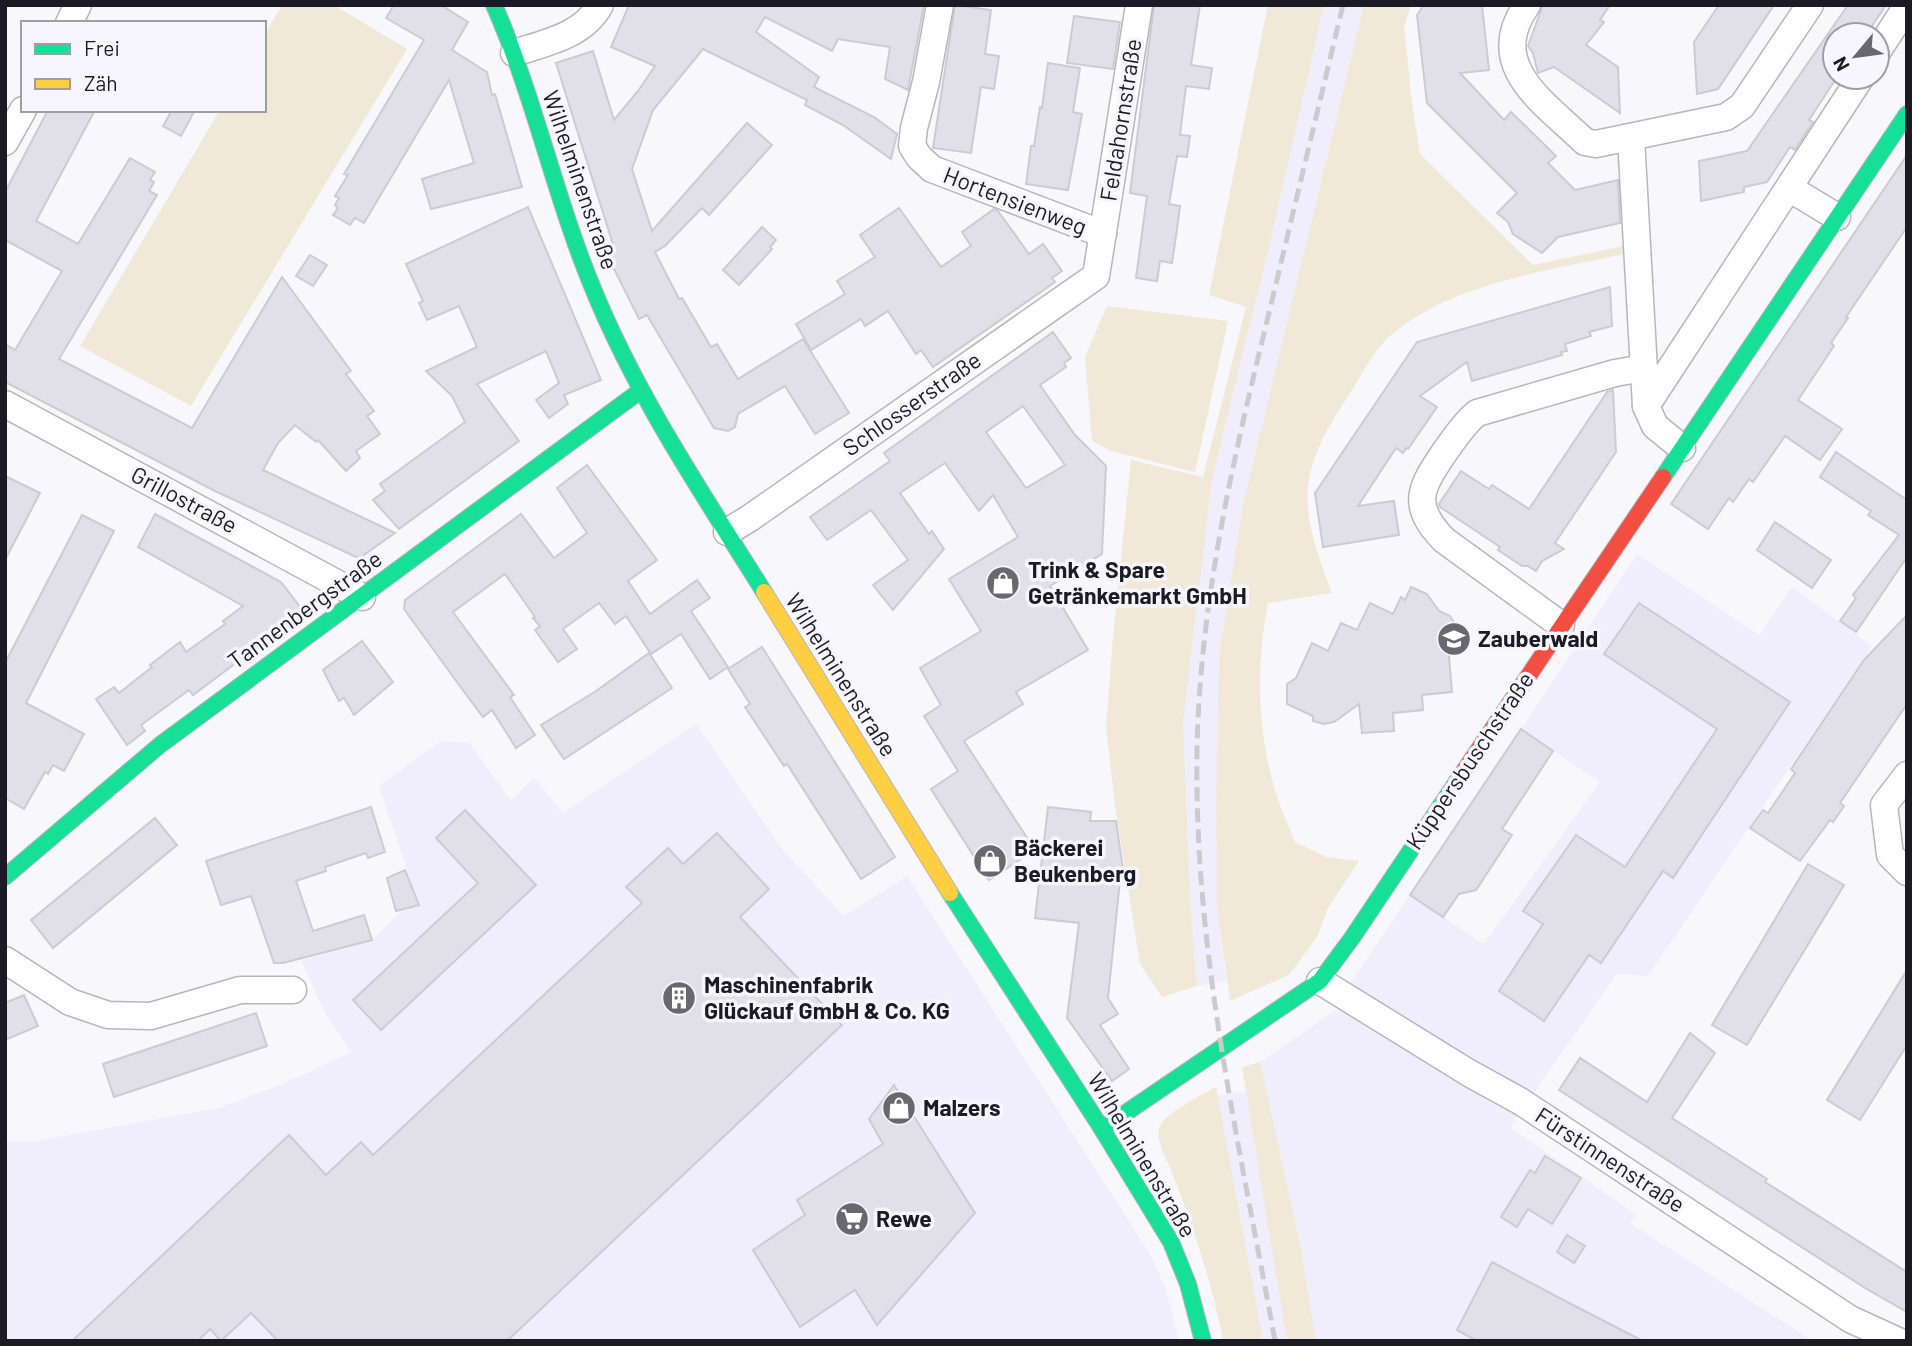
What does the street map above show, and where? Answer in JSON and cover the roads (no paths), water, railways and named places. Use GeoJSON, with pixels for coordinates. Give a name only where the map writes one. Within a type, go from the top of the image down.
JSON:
{"type":"FeatureCollection","features":[{"type":"Feature","properties":{"kind":"street"},"geometry":{"type":"LineString","coordinates":[[70,21],[78,5]]}},
{"type":"Feature","properties":{"kind":"street","name":"Wilhelminenstraße"},"geometry":{"type":"LineString","coordinates":[[494,5],[514,53],[582,260],[607,324],[640,391],[943,882],[1102,1129],[1171,1242],[1188,1283],[1202,1341]]}},
{"type":"Feature","properties":{"kind":"street"},"geometry":{"type":"LineString","coordinates":[[514,53],[570,34],[583,25],[600,5]]}},
{"type":"Feature","properties":{"kind":"street","name":"Hortensienweg"},"geometry":{"type":"LineString","coordinates":[[940,5],[926,82],[914,128],[912,146],[919,157],[932,169],[1103,234]]}},
{"type":"Feature","properties":{"kind":"street","name":"Feldahornstraße"},"geometry":{"type":"LineString","coordinates":[[1097,276],[1139,5]]}},
{"type":"Feature","properties":{"kind":"street"},"geometry":{"type":"LineString","coordinates":[[1527,5],[1511,42],[1513,62],[1524,83],[1585,142],[1596,144],[1726,117],[1742,106],[1810,5]]}},
{"type":"Feature","properties":{"kind":"street"},"geometry":{"type":"LineString","coordinates":[[1891,31],[1907,6]]}},
{"type":"Feature","properties":{"kind":"street"},"geometry":{"type":"LineString","coordinates":[[1646,406],[1852,91]]}},
{"type":"Feature","properties":{"kind":"street"},"geometry":{"type":"LineString","coordinates":[[5,142],[22,112]]}},
{"type":"Feature","properties":{"kind":"street","name":"Küppersbuschstraße"},"geometry":{"type":"LineString","coordinates":[[1102,1129],[1320,981],[1352,938],[1907,114]]}},
{"type":"Feature","properties":{"kind":"street"},"geometry":{"type":"LineString","coordinates":[[1631,138],[1646,406],[1655,426],[1682,448]]}},
{"type":"Feature","properties":{"kind":"street"},"geometry":{"type":"LineString","coordinates":[[1789,188],[1837,217]]}},
{"type":"Feature","properties":{"kind":"street","name":"Schlosserstraße"},"geometry":{"type":"LineString","coordinates":[[727,532],[1097,276]]}},
{"type":"Feature","properties":{"kind":"street"},"geometry":{"type":"LineString","coordinates":[[1561,625],[1444,540],[1432,528],[1424,515],[1422,503],[1426,480],[1467,421],[1477,413],[1615,373],[1644,368]]}},
{"type":"Feature","properties":{"kind":"street","name":"Tannenbergstraße"},"geometry":{"type":"LineString","coordinates":[[5,877],[160,745],[640,391]]}},
{"type":"Feature","properties":{"kind":"street","name":"Grillostraße"},"geometry":{"type":"LineString","coordinates":[[5,404],[362,597]]}},
{"type":"Feature","properties":{"kind":"street"},"geometry":{"type":"LineString","coordinates":[[1907,775],[1884,805],[1889,855],[1907,872]]}},
{"type":"Feature","properties":{"kind":"street"},"geometry":{"type":"LineString","coordinates":[[5,960],[70,1002],[108,1015],[151,1016],[240,990],[293,990]]}},
{"type":"Feature","properties":{"kind":"street","name":"Fürstinnenstraße"},"geometry":{"type":"LineString","coordinates":[[1320,981],[1469,1073],[1520,1101],[1850,1319],[1898,1341]]}},
{"type":"Feature","properties":{"kind":"railway"},"geometry":{"type":"LineString","coordinates":[[1275,1341],[1224,1066],[1205,927],[1197,788],[1201,669],[1217,550],[1240,433],[1343,5]]}},
{"type":"Feature","properties":{"kind":"place","name":"Trink & Spare Getränkemarkt GmbH"},"geometry":{"type":"Point","coordinates":[1003,583]}},
{"type":"Feature","properties":{"kind":"place","name":"Zauberwald"},"geometry":{"type":"Point","coordinates":[1454,639]}},
{"type":"Feature","properties":{"kind":"place","name":"Bäckerei Beukenberg"},"geometry":{"type":"Point","coordinates":[990,861]}},
{"type":"Feature","properties":{"kind":"place","name":"Maschinenfabrik Glückauf GmbH & Co. KG"},"geometry":{"type":"Point","coordinates":[679,998]}},
{"type":"Feature","properties":{"kind":"place","name":"Malzers"},"geometry":{"type":"Point","coordinates":[899,1108]}},
{"type":"Feature","properties":{"kind":"place","name":"Rewe"},"geometry":{"type":"Point","coordinates":[852,1219]}}]}
